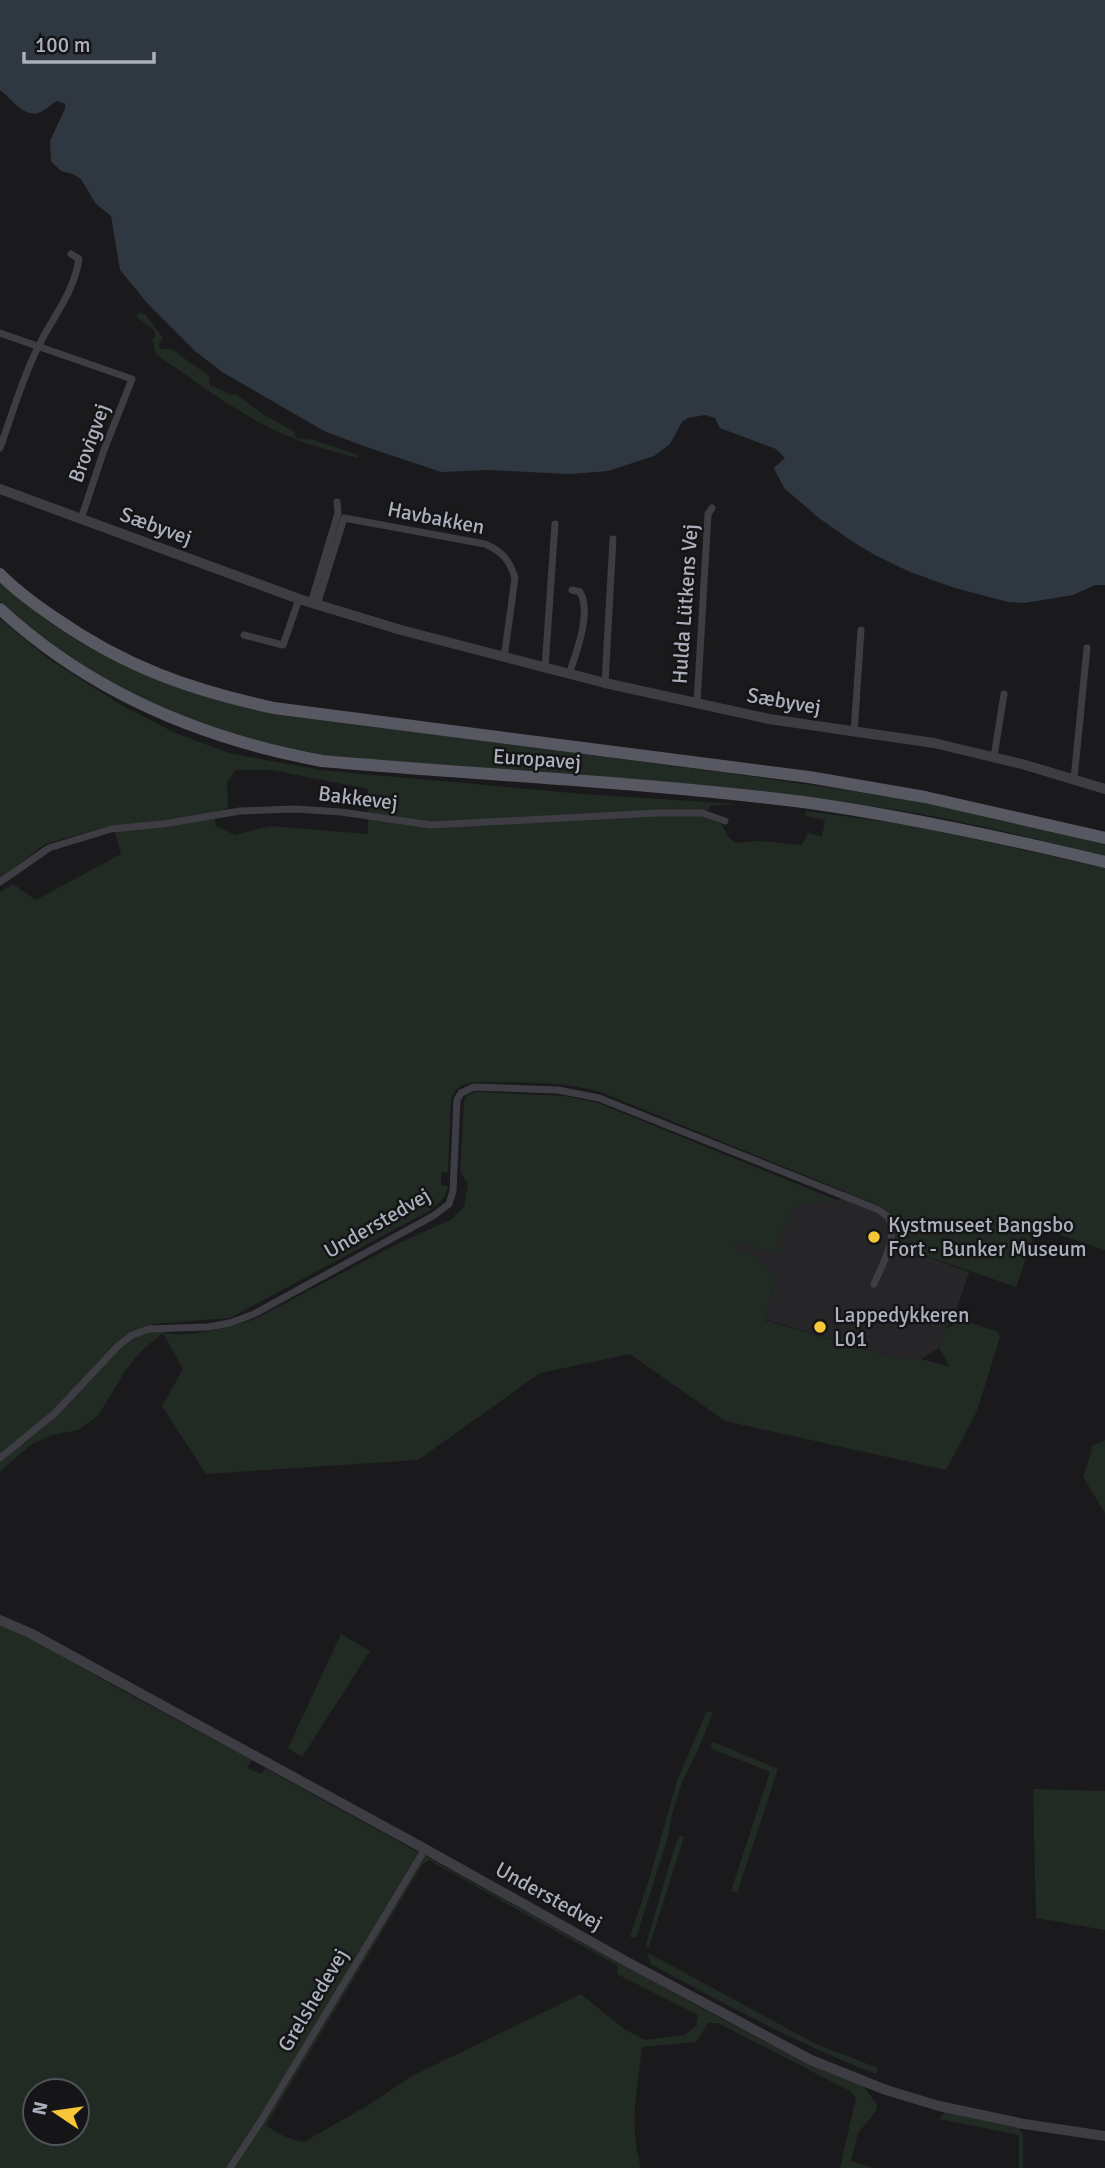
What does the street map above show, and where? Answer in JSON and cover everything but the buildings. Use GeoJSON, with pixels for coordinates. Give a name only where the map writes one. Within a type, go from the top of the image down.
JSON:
{"type":"FeatureCollection","features":[{"type":"Feature","properties":{"kind":"main road","name":"Europavej"},"geometry":{"type":"LineString","coordinates":[[0,574],[39,607],[116,656],[187,686],[224,697],[274,708],[808,778],[925,797],[1042,821],[1105,838]]}},
{"type":"Feature","properties":{"kind":"main road","name":"Europavej"},"geometry":{"type":"LineString","coordinates":[[0,609],[55,654],[138,704],[189,725],[270,751],[322,761],[731,794],[804,803],[919,821],[1105,862]]}},
{"type":"Feature","properties":{"kind":"street"},"geometry":{"type":"LineString","coordinates":[[0,448],[38,347],[64,303],[77,271],[79,260],[71,254]]}},
{"type":"Feature","properties":{"kind":"street"},"geometry":{"type":"LineString","coordinates":[[0,333],[38,347]]}},
{"type":"Feature","properties":{"kind":"street","name":"Brovigvej"},"geometry":{"type":"LineString","coordinates":[[38,347],[132,379],[81,519]]}},
{"type":"Feature","properties":{"kind":"street"},"geometry":{"type":"LineString","coordinates":[[0,414],[11,418]]}},
{"type":"Feature","properties":{"kind":"street","name":"Sæbyvej"},"geometry":{"type":"LineString","coordinates":[[0,489],[299,599],[504,658],[769,719],[934,743],[1105,789]]}},
{"type":"Feature","properties":{"kind":"street"},"geometry":{"type":"LineString","coordinates":[[314,604],[338,513],[337,502]]}},
{"type":"Feature","properties":{"kind":"street","name":"Hulda Lütkens Vej"},"geometry":{"type":"LineString","coordinates":[[696,703],[708,514],[712,508]]}},
{"type":"Feature","properties":{"kind":"street","name":"Havbakken"},"geometry":{"type":"LineString","coordinates":[[314,604],[344,518],[485,544],[505,557],[512,566],[515,578],[504,658]]}},
{"type":"Feature","properties":{"kind":"street"},"geometry":{"type":"LineString","coordinates":[[545,668],[555,524]]}},
{"type":"Feature","properties":{"kind":"street"},"geometry":{"type":"LineString","coordinates":[[605,683],[613,539]]}},
{"type":"Feature","properties":{"kind":"street"},"geometry":{"type":"LineString","coordinates":[[569,674],[582,626],[584,598],[580,592],[572,590]]}},
{"type":"Feature","properties":{"kind":"street"},"geometry":{"type":"LineString","coordinates":[[244,635],[283,645],[299,599]]}},
{"type":"Feature","properties":{"kind":"street"},"geometry":{"type":"LineString","coordinates":[[854,733],[861,630]]}},
{"type":"Feature","properties":{"kind":"street"},"geometry":{"type":"LineString","coordinates":[[1074,779],[1087,648]]}},
{"type":"Feature","properties":{"kind":"street"},"geometry":{"type":"LineString","coordinates":[[994,757],[1004,694]]}},
{"type":"Feature","properties":{"kind":"street","name":"Bakkevej"},"geometry":{"type":"LineString","coordinates":[[0,883],[49,848],[111,829],[163,824],[240,811],[295,808],[341,811],[431,825],[656,813],[702,813],[725,821]]}},
{"type":"Feature","properties":{"kind":"street","name":"Understedvej"},"geometry":{"type":"LineString","coordinates":[[0,1458],[55,1413],[118,1346],[132,1335],[149,1329],[208,1327],[230,1323],[254,1314],[449,1204],[453,1191],[457,1100],[461,1093],[474,1087],[558,1090],[599,1098],[879,1210],[888,1217],[892,1232],[874,1284]]}},
{"type":"Feature","properties":{"kind":"street","name":"Understedvej"},"geometry":{"type":"LineString","coordinates":[[0,1619],[30,1633],[631,1964],[821,2064],[886,2090],[939,2106],[997,2119],[1105,2136]]}},
{"type":"Feature","properties":{"kind":"street","name":"Grelshedevej"},"geometry":{"type":"LineString","coordinates":[[230,2168],[425,1849]]}},
{"type":"Feature","properties":{"kind":"shaded area"},"geometry":{"type":"Polygon","coordinates":[[[0,0],[1105,0],[1105,585],[1095,585],[1073,595],[1024,603],[1008,602],[955,588],[910,572],[853,542],[784,488],[774,468],[785,458],[776,449],[720,428],[715,418],[705,415],[682,422],[670,444],[654,456],[608,471],[569,474],[487,470],[441,472],[326,432],[222,372],[195,351],[148,304],[120,270],[111,216],[96,204],[81,179],[61,171],[51,161],[50,141],[65,104],[57,101],[41,112],[27,112],[0,90],[0,0]]]}},
{"type":"Feature","properties":{"kind":"shaded area"},"geometry":{"type":"Polygon","coordinates":[[[138,313],[145,314],[163,338],[159,344],[160,349],[171,349],[209,376],[210,387],[231,395],[236,394],[264,415],[295,432],[296,438],[314,440],[358,455],[357,458],[307,443],[281,433],[225,402],[156,354],[152,340],[155,331],[137,317],[138,313]]]}},
{"type":"Feature","properties":{"kind":"shaded area"},"geometry":{"type":"Polygon","coordinates":[[[0,581],[58,628],[84,645],[168,684],[226,702],[287,715],[921,801],[1105,843],[1105,856],[1012,833],[887,808],[719,790],[382,762],[273,746],[198,724],[162,709],[93,671],[60,650],[0,601],[0,581]]]}},
{"type":"Feature","properties":{"kind":"shaded area"},"geometry":{"type":"Polygon","coordinates":[[[0,619],[49,659],[123,706],[173,732],[229,753],[320,770],[583,794],[738,804],[711,806],[702,817],[721,824],[735,843],[759,841],[802,845],[808,833],[822,837],[825,820],[806,816],[806,811],[916,826],[1105,868],[1105,1250],[1037,1227],[1016,1287],[903,1248],[899,1241],[896,1220],[880,1206],[603,1093],[556,1084],[471,1083],[458,1088],[451,1099],[448,1172],[441,1172],[441,1185],[448,1186],[442,1200],[429,1211],[230,1318],[152,1324],[166,1333],[187,1334],[255,1319],[397,1244],[452,1219],[464,1207],[468,1184],[460,1171],[464,1101],[468,1095],[476,1092],[565,1096],[598,1103],[839,1201],[799,1203],[780,1232],[778,1252],[761,1251],[738,1240],[735,1248],[755,1257],[775,1279],[764,1320],[894,1358],[921,1359],[950,1367],[939,1348],[945,1329],[963,1320],[998,1332],[1000,1337],[977,1411],[946,1470],[725,1421],[630,1354],[540,1373],[418,1460],[206,1474],[162,1406],[183,1369],[163,1333],[141,1351],[125,1371],[98,1416],[78,1430],[52,1435],[32,1444],[0,1471],[0,892],[13,884],[36,900],[121,854],[113,825],[45,844],[0,879],[0,619]],[[236,770],[227,782],[228,807],[214,818],[216,826],[235,835],[270,826],[368,834],[368,789],[272,770],[236,770]]]}},
{"type":"Feature","properties":{"kind":"shaded area"},"geometry":{"type":"Polygon","coordinates":[[[844,1191],[893,1213],[898,1240],[903,1248],[969,1272],[954,1318],[945,1329],[939,1348],[921,1359],[894,1358],[764,1319],[773,1288],[735,1248],[738,1240],[761,1251],[780,1232],[799,1203],[839,1201],[844,1191]]]}},
{"type":"Feature","properties":{"kind":"shaded area"},"geometry":{"type":"Polygon","coordinates":[[[1105,1440],[1105,1513],[1083,1477],[1092,1450],[1090,1447],[1105,1440]]]}},
{"type":"Feature","properties":{"kind":"shaded area"},"geometry":{"type":"Polygon","coordinates":[[[0,1625],[30,1637],[121,1690],[252,1760],[247,1768],[261,1774],[265,1768],[714,2015],[809,2064],[863,2085],[877,2105],[876,2111],[858,2133],[851,2161],[874,2168],[840,2168],[856,2098],[850,2091],[718,2023],[708,2023],[696,2042],[642,2047],[635,2123],[641,2168],[0,2168],[0,1625]],[[429,1860],[422,1865],[266,2125],[289,2138],[304,2142],[412,2076],[581,1994],[624,2029],[645,2040],[684,2035],[696,2026],[698,2015],[617,1974],[618,1966],[429,1860]]]}},
{"type":"Feature","properties":{"kind":"shaded area"},"geometry":{"type":"Polygon","coordinates":[[[341,1634],[370,1651],[302,1757],[288,1748],[341,1634]]]}},
{"type":"Feature","properties":{"kind":"shaded area"},"geometry":{"type":"Polygon","coordinates":[[[707,1711],[713,1713],[682,1782],[668,1837],[636,1938],[630,1937],[677,1781],[707,1711]]]}},
{"type":"Feature","properties":{"kind":"shaded area"},"geometry":{"type":"Polygon","coordinates":[[[712,1743],[778,1769],[737,1893],[731,1891],[770,1772],[710,1748],[712,1743]]]}},
{"type":"Feature","properties":{"kind":"shaded area"},"geometry":{"type":"Polygon","coordinates":[[[1033,1789],[1105,1791],[1105,1930],[1036,1918],[1033,1789]]]}},
{"type":"Feature","properties":{"kind":"shaded area"},"geometry":{"type":"Polygon","coordinates":[[[680,1835],[684,1837],[649,1947],[645,1947],[677,1840],[680,1835]]]}},
{"type":"Feature","properties":{"kind":"shaded area"},"geometry":{"type":"Polygon","coordinates":[[[648,1953],[816,2044],[878,2068],[876,2074],[789,2036],[650,1964],[648,1953]]]}},
{"type":"Feature","properties":{"kind":"shaded area"},"geometry":{"type":"Polygon","coordinates":[[[945,2112],[1019,2128],[1023,2135],[1023,2168],[1019,2168],[1019,2135],[939,2119],[945,2112]]]}},
{"type":"Feature","properties":{"kind":"place","name":"Kystmuseet Bangsbo Fort - Bunker Museum"},"geometry":{"type":"Point","coordinates":[874,1237]}},
{"type":"Feature","properties":{"kind":"place","name":"Lappedykkeren L01"},"geometry":{"type":"Point","coordinates":[820,1327]}}]}
